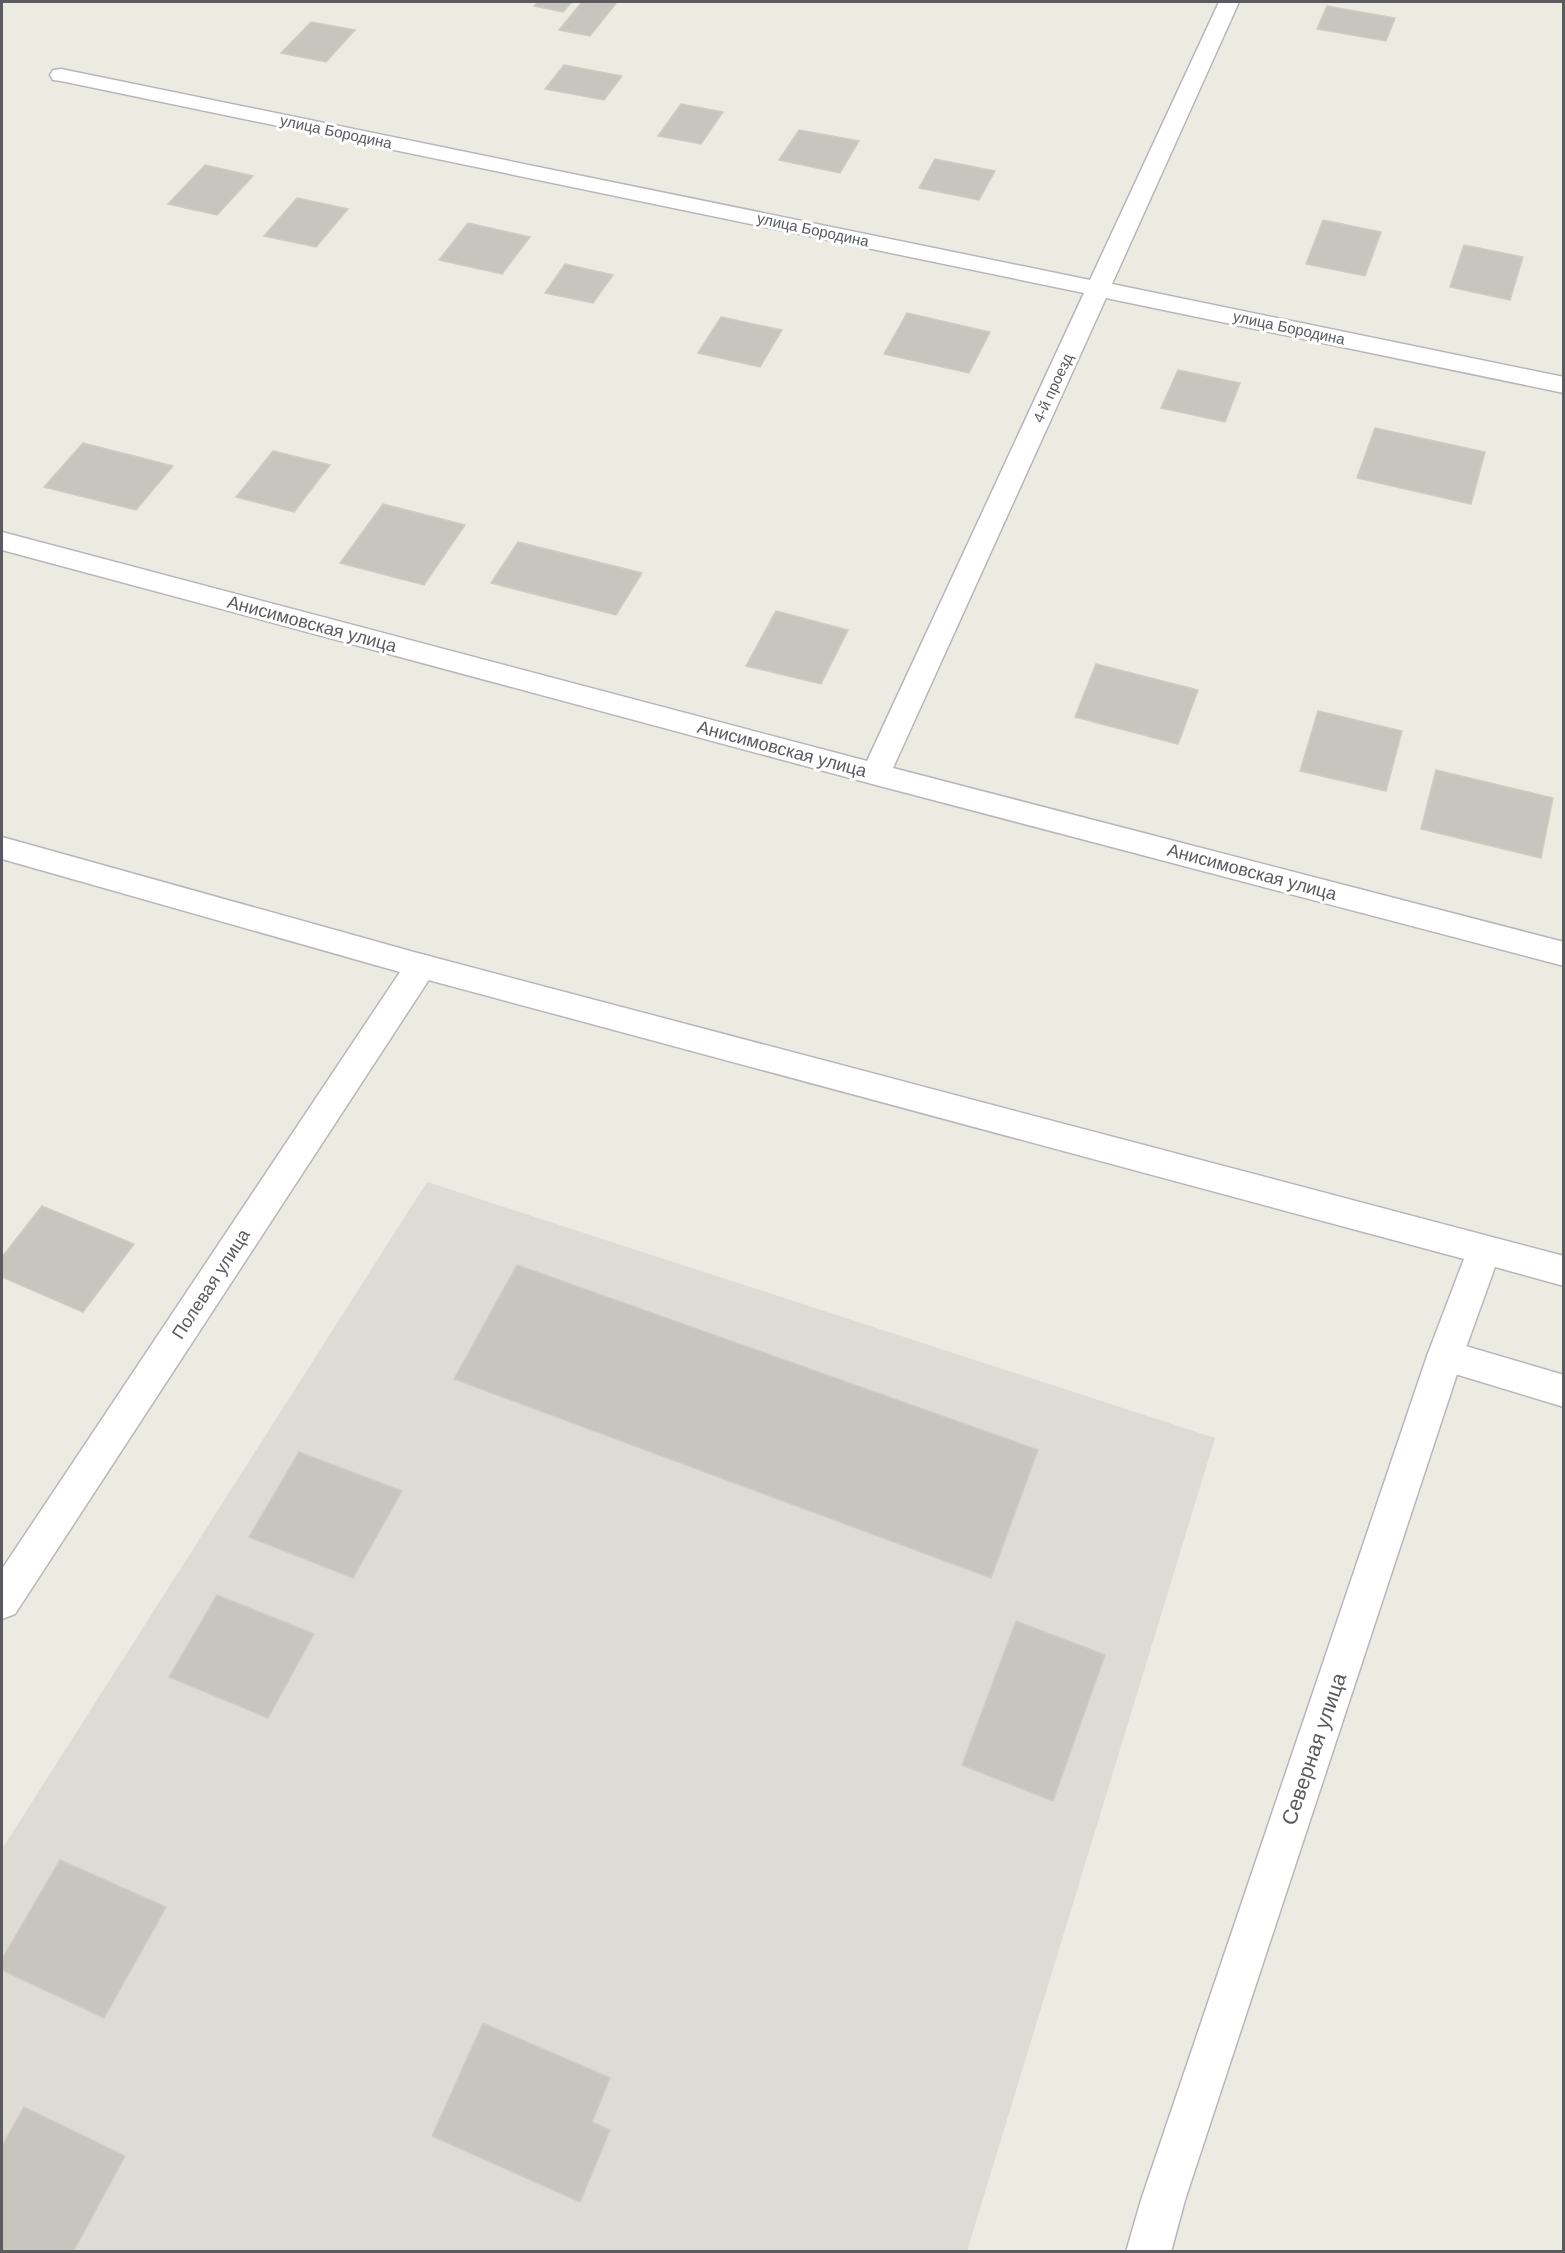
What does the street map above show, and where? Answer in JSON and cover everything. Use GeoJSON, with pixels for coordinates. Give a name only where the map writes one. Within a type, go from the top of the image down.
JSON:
{"type":"FeatureCollection","features":[{"type":"Feature","properties":{"kind":"street","name":"4-й проезд"},"geometry":{"type":"LineString","coordinates":[[876,774],[1229,2]]}},
{"type":"Feature","properties":{"kind":"street","name":"улица Бородина"},"geometry":{"type":"LineString","coordinates":[[61,75],[1563,385]]}},
{"type":"Feature","properties":{"kind":"street","name":"Анисимовская улица"},"geometry":{"type":"LineString","coordinates":[[2,541],[1563,954]]}},
{"type":"Feature","properties":{"kind":"street"},"geometry":{"type":"LineString","coordinates":[[2,849],[421,966],[1563,1271]]}},
{"type":"Feature","properties":{"kind":"street","name":"Полевая улица"},"geometry":{"type":"LineString","coordinates":[[2,1601],[421,966]]}},
{"type":"Feature","properties":{"kind":"street","name":"Северная улица"},"geometry":{"type":"LineString","coordinates":[[1148,2252],[1162,2200],[1445,1356],[1485,1249]]}},
{"type":"Feature","properties":{"kind":"street"},"geometry":{"type":"LineString","coordinates":[[1445,1356],[1563,1391]]}},
{"type":"Feature","properties":{"kind":"shaded area"},"geometry":{"type":"Polygon","coordinates":[[[427,1182],[1215,1438],[967,2251],[2,2251],[2,1849],[427,1182]]]}},
{"type":"Feature","properties":{"kind":"building"},"geometry":{"type":"Polygon","coordinates":[[[538,2],[572,2],[563,12],[534,6],[538,2]]]}},
{"type":"Feature","properties":{"kind":"building"},"geometry":{"type":"Polygon","coordinates":[[[582,2],[617,2],[590,36],[559,30],[582,2]]]}},
{"type":"Feature","properties":{"kind":"building"},"geometry":{"type":"Polygon","coordinates":[[[1327,6],[1395,18],[1386,41],[1317,29],[1327,6]]]}},
{"type":"Feature","properties":{"kind":"building"},"geometry":{"type":"Polygon","coordinates":[[[311,22],[355,30],[326,62],[281,53],[311,22]]]}},
{"type":"Feature","properties":{"kind":"building"},"geometry":{"type":"Polygon","coordinates":[[[564,65],[622,76],[604,100],[545,89],[564,65]]]}},
{"type":"Feature","properties":{"kind":"building"},"geometry":{"type":"Polygon","coordinates":[[[681,104],[723,112],[701,144],[658,136],[681,104]]]}},
{"type":"Feature","properties":{"kind":"building"},"geometry":{"type":"Polygon","coordinates":[[[799,130],[859,141],[840,173],[779,160],[799,130]]]}},
{"type":"Feature","properties":{"kind":"building"},"geometry":{"type":"Polygon","coordinates":[[[935,159],[995,171],[979,200],[919,188],[935,159]]]}},
{"type":"Feature","properties":{"kind":"building"},"geometry":{"type":"Polygon","coordinates":[[[205,165],[253,176],[217,215],[168,204],[205,165]]]}},
{"type":"Feature","properties":{"kind":"building"},"geometry":{"type":"Polygon","coordinates":[[[297,198],[348,209],[316,247],[264,236],[297,198]]]}},
{"type":"Feature","properties":{"kind":"building"},"geometry":{"type":"Polygon","coordinates":[[[1323,220],[1381,232],[1365,276],[1306,264],[1323,220]]]}},
{"type":"Feature","properties":{"kind":"building"},"geometry":{"type":"Polygon","coordinates":[[[468,223],[530,237],[502,274],[439,260],[468,223]]]}},
{"type":"Feature","properties":{"kind":"building"},"geometry":{"type":"Polygon","coordinates":[[[1464,245],[1523,257],[1510,300],[1450,287],[1464,245]]]}},
{"type":"Feature","properties":{"kind":"building"},"geometry":{"type":"Polygon","coordinates":[[[565,264],[613,275],[593,303],[545,293],[565,264]]]}},
{"type":"Feature","properties":{"kind":"building"},"geometry":{"type":"Polygon","coordinates":[[[907,313],[990,332],[969,373],[884,354],[907,313]]]}},
{"type":"Feature","properties":{"kind":"building"},"geometry":{"type":"Polygon","coordinates":[[[721,317],[782,330],[760,367],[698,353],[721,317]]]}},
{"type":"Feature","properties":{"kind":"building"},"geometry":{"type":"Polygon","coordinates":[[[1178,370],[1240,383],[1225,422],[1161,408],[1178,370]]]}},
{"type":"Feature","properties":{"kind":"building"},"geometry":{"type":"Polygon","coordinates":[[[1375,428],[1485,452],[1471,504],[1357,478],[1375,428]]]}},
{"type":"Feature","properties":{"kind":"building"},"geometry":{"type":"Polygon","coordinates":[[[83,443],[173,466],[136,510],[44,487],[83,443]]]}},
{"type":"Feature","properties":{"kind":"building"},"geometry":{"type":"Polygon","coordinates":[[[273,451],[330,465],[294,512],[236,497],[273,451]]]}},
{"type":"Feature","properties":{"kind":"building"},"geometry":{"type":"Polygon","coordinates":[[[383,504],[465,525],[424,585],[340,563],[383,504]]]}},
{"type":"Feature","properties":{"kind":"building"},"geometry":{"type":"Polygon","coordinates":[[[518,542],[642,573],[616,615],[491,583],[518,542]]]}},
{"type":"Feature","properties":{"kind":"building"},"geometry":{"type":"Polygon","coordinates":[[[776,611],[848,630],[821,684],[746,666],[776,611]]]}},
{"type":"Feature","properties":{"kind":"building"},"geometry":{"type":"Polygon","coordinates":[[[1096,664],[1198,690],[1178,744],[1075,717],[1096,664]]]}},
{"type":"Feature","properties":{"kind":"building"},"geometry":{"type":"Polygon","coordinates":[[[1318,711],[1402,731],[1386,791],[1300,771],[1318,711]]]}},
{"type":"Feature","properties":{"kind":"building"},"geometry":{"type":"Polygon","coordinates":[[[1436,770],[1553,798],[1541,858],[1421,829],[1436,770]]]}},
{"type":"Feature","properties":{"kind":"building"},"geometry":{"type":"Polygon","coordinates":[[[42,1206],[134,1244],[83,1312],[2,1277],[2,1257],[42,1206]]]}},
{"type":"Feature","properties":{"kind":"building"},"geometry":{"type":"Polygon","coordinates":[[[517,1265],[1038,1450],[991,1578],[454,1379],[517,1265]]]}},
{"type":"Feature","properties":{"kind":"building"},"geometry":{"type":"Polygon","coordinates":[[[299,1452],[402,1491],[353,1578],[249,1537],[299,1452]]]}},
{"type":"Feature","properties":{"kind":"building"},"geometry":{"type":"Polygon","coordinates":[[[217,1595],[314,1634],[268,1718],[169,1677],[217,1595]]]}},
{"type":"Feature","properties":{"kind":"building"},"geometry":{"type":"Polygon","coordinates":[[[1016,1621],[1105,1655],[1053,1801],[962,1765],[1016,1621]]]}},
{"type":"Feature","properties":{"kind":"building"},"geometry":{"type":"Polygon","coordinates":[[[60,1860],[166,1907],[104,2018],[2,1970],[2,1959],[60,1860]]]}},
{"type":"Feature","properties":{"kind":"building"},"geometry":{"type":"Polygon","coordinates":[[[483,2023],[610,2078],[592,2122],[610,2130],[580,2202],[432,2136],[483,2023]]]}},
{"type":"Feature","properties":{"kind":"building"},"geometry":{"type":"Polygon","coordinates":[[[24,2107],[125,2156],[73,2252],[2,2252],[2,2146],[24,2107]]]}}]}
